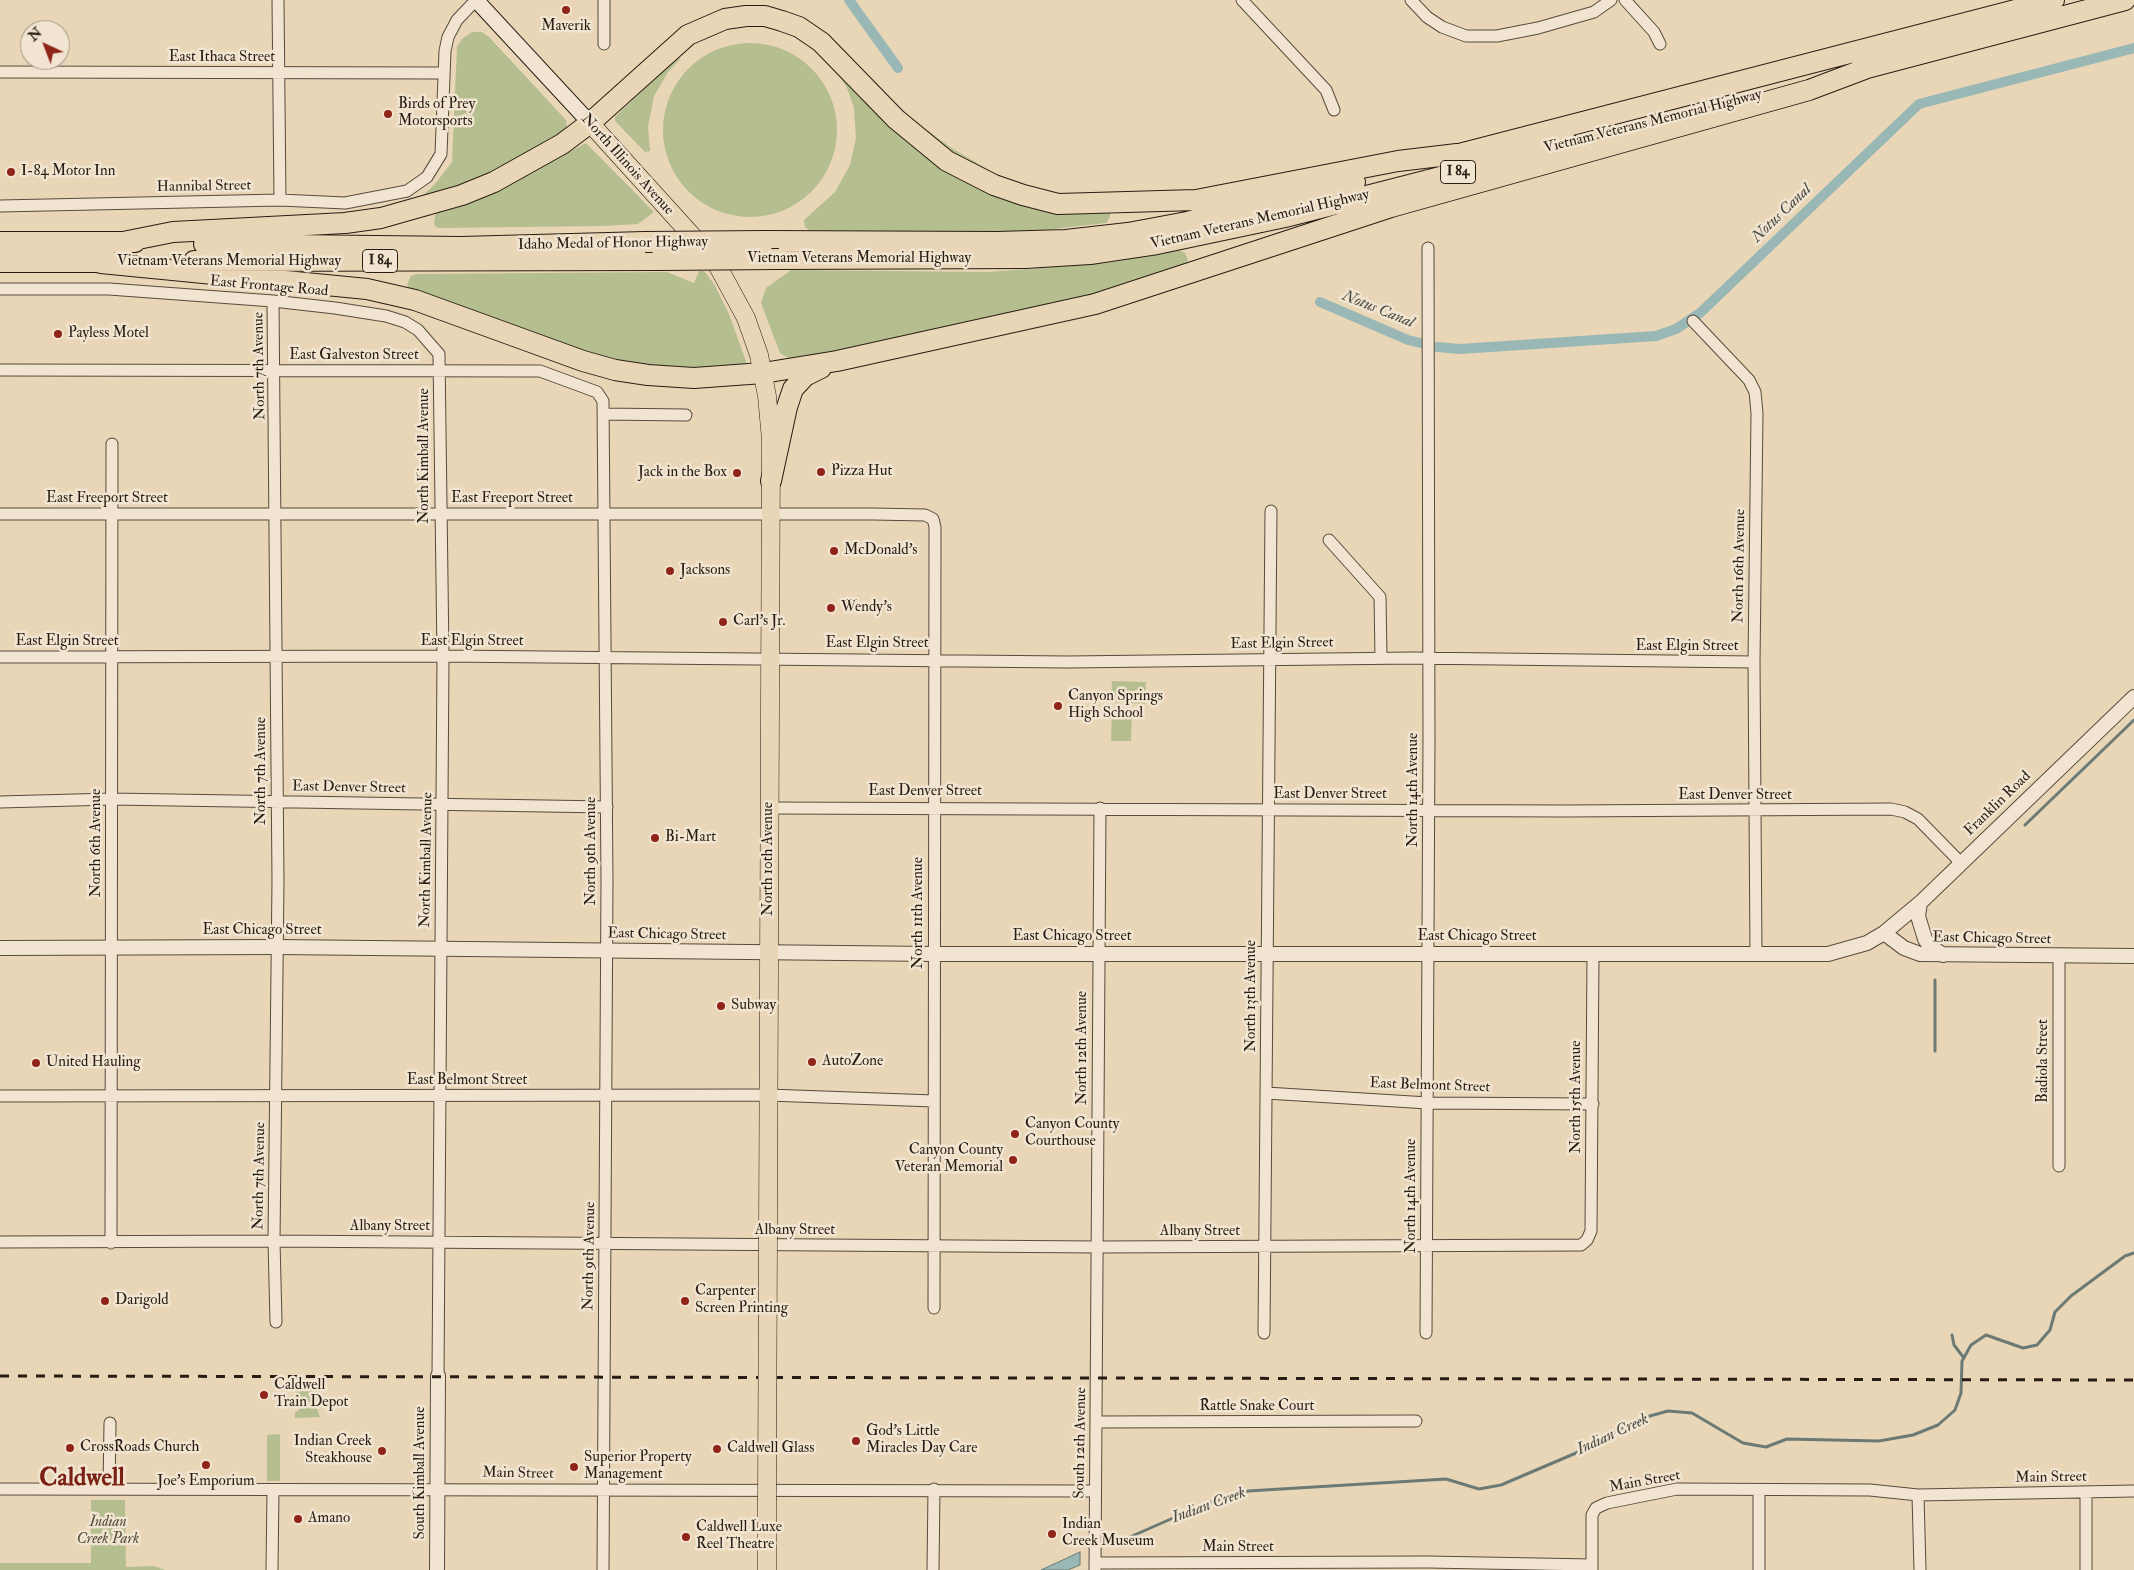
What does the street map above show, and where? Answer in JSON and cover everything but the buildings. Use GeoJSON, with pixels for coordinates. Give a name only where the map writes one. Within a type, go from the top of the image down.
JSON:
{"type":"FeatureCollection","features":[{"type":"Feature","properties":{"kind":"highway","name":"Vietnam Veterans Memorial Highway"},"geometry":{"type":"LineString","coordinates":[[765,241],[997,242],[1066,240],[1128,233],[1271,204],[2054,0]]}},
{"type":"Feature","properties":{"kind":"highway","name":"Vietnam Veterans Memorial Highway"},"geometry":{"type":"LineString","coordinates":[[101,263],[1025,258],[1090,254],[1157,244],[1285,217],[2125,0]]}},
{"type":"Feature","properties":{"kind":"highway"},"geometry":{"type":"LineString","coordinates":[[123,242],[173,232],[344,224],[423,208],[494,182],[554,148],[590,124],[688,35],[725,19],[746,16],[764,16],[782,21],[798,27],[821,42],[896,119],[947,161],[994,185],[1058,204],[1196,200],[1398,161],[1457,154]]}},
{"type":"Feature","properties":{"kind":"highway"},"geometry":{"type":"LineString","coordinates":[[101,263],[367,289],[424,303],[583,361],[615,370],[648,375],[694,378],[764,373],[837,361],[1095,304],[1391,207],[1809,90],[1870,67]]}},
{"type":"Feature","properties":{"kind":"highway","name":"Idaho Medal of Honor Highway"},"geometry":{"type":"LineString","coordinates":[[462,247],[765,241]]}},
{"type":"Feature","properties":{"kind":"highway","name":"Vietnam Veterans Memorial Highway"},"geometry":{"type":"LineString","coordinates":[[0,242],[462,247]]}},
{"type":"Feature","properties":{"kind":"highway","name":"I 84"},"geometry":{"type":"LineString","coordinates":[[0,262],[101,263]]}},
{"type":"Feature","properties":{"kind":"highway"},"geometry":{"type":"LineString","coordinates":[[771,481],[787,407],[793,389],[805,376],[837,361]]}},
{"type":"Feature","properties":{"kind":"main road","name":"North Illinois Avenue"},"geometry":{"type":"LineString","coordinates":[[476,0],[715,261],[746,318],[764,373]]}},
{"type":"Feature","properties":{"kind":"main road","name":"North 10th Avenue"},"geometry":{"type":"LineString","coordinates":[[764,373],[771,421],[767,1570]]}},
{"type":"Feature","properties":{"kind":"street"},"geometry":{"type":"LineString","coordinates":[[278,0],[280,200]]}},
{"type":"Feature","properties":{"kind":"street"},"geometry":{"type":"LineString","coordinates":[[444,73],[448,37],[457,20],[476,0]]}},
{"type":"Feature","properties":{"kind":"street"},"geometry":{"type":"LineString","coordinates":[[604,0],[604,44]]}},
{"type":"Feature","properties":{"kind":"street"},"geometry":{"type":"LineString","coordinates":[[1242,0],[1326,90],[1334,110]]}},
{"type":"Feature","properties":{"kind":"street"},"geometry":{"type":"LineString","coordinates":[[1411,0],[1427,17],[1442,27],[1466,36],[1497,36],[1538,28],[1594,12],[1611,0]]}},
{"type":"Feature","properties":{"kind":"street"},"geometry":{"type":"LineString","coordinates":[[1624,0],[1654,32],[1660,44]]}},
{"type":"Feature","properties":{"kind":"street","name":"East Ithaca Street"},"geometry":{"type":"LineString","coordinates":[[0,72],[444,73]]}},
{"type":"Feature","properties":{"kind":"street","name":"Hannibal Street"},"geometry":{"type":"LineString","coordinates":[[0,206],[280,200],[345,203],[407,191],[428,177],[441,154],[444,73]]}},
{"type":"Feature","properties":{"kind":"street","name":"North 14th Avenue"},"geometry":{"type":"LineString","coordinates":[[1426,1334],[1430,317],[1428,248]]}},
{"type":"Feature","properties":{"kind":"street","name":"East Frontage Road"},"geometry":{"type":"LineString","coordinates":[[0,289],[109,289],[273,301],[386,316],[418,330],[434,346]]}},
{"type":"Feature","properties":{"kind":"street","name":"North 7th Avenue"},"geometry":{"type":"LineString","coordinates":[[273,301],[276,372],[277,656],[274,1241],[276,1322]]}},
{"type":"Feature","properties":{"kind":"street","name":"North 16th Avenue"},"geometry":{"type":"LineString","coordinates":[[1693,321],[1749,380],[1755,392],[1758,413],[1754,662],[1756,955]]}},
{"type":"Feature","properties":{"kind":"street","name":"North Kimball Avenue"},"geometry":{"type":"LineString","coordinates":[[434,346],[439,354],[440,371],[440,514],[443,656],[438,1376]]}},
{"type":"Feature","properties":{"kind":"street","name":"East Galveston Street"},"geometry":{"type":"LineString","coordinates":[[0,370],[276,372],[526,370],[556,375],[597,392],[604,401],[604,414]]}},
{"type":"Feature","properties":{"kind":"street"},"geometry":{"type":"LineString","coordinates":[[604,414],[686,415]]}},
{"type":"Feature","properties":{"kind":"street","name":"North 9th Avenue"},"geometry":{"type":"LineString","coordinates":[[603,1570],[607,807],[604,414]]}},
{"type":"Feature","properties":{"kind":"street","name":"North 6th Avenue"},"geometry":{"type":"LineString","coordinates":[[111,1243],[112,444]]}},
{"type":"Feature","properties":{"kind":"street","name":"North 13th Avenue"},"geometry":{"type":"LineString","coordinates":[[1264,1333],[1271,511]]}},
{"type":"Feature","properties":{"kind":"street","name":"East Freeport Street"},"geometry":{"type":"LineString","coordinates":[[0,514],[770,514],[925,515],[933,519]]}},
{"type":"Feature","properties":{"kind":"street","name":"North 11th Avenue"},"geometry":{"type":"LineString","coordinates":[[933,519],[935,527],[934,1308]]}},
{"type":"Feature","properties":{"kind":"street"},"geometry":{"type":"LineString","coordinates":[[1329,540],[1380,597],[1381,658]]}},
{"type":"Feature","properties":{"kind":"street","name":"East Elgin Street"},"geometry":{"type":"LineString","coordinates":[[0,657],[443,656],[1068,662],[1381,658],[1754,662]]}},
{"type":"Feature","properties":{"kind":"street","name":"Franklin Road"},"geometry":{"type":"LineString","coordinates":[[1884,933],[1920,903],[2134,697]]}},
{"type":"Feature","properties":{"kind":"street","name":"East Denver Street"},"geometry":{"type":"LineString","coordinates":[[0,802],[112,799],[607,807]]}},
{"type":"Feature","properties":{"kind":"street","name":"East Denver Street"},"geometry":{"type":"LineString","coordinates":[[769,808],[934,807],[1756,812],[1891,809],[1905,812],[1918,819],[1961,863]]}},
{"type":"Feature","properties":{"kind":"street","name":"North 12th Avenue"},"geometry":{"type":"LineString","coordinates":[[1097,1377],[1100,808]]}},
{"type":"Feature","properties":{"kind":"street"},"geometry":{"type":"LineString","coordinates":[[1920,903],[1918,916],[1925,939],[1929,945],[1944,955]]}},
{"type":"Feature","properties":{"kind":"street","name":"East Chicago Street"},"geometry":{"type":"LineString","coordinates":[[0,948],[277,947],[935,954],[1427,953],[1756,955],[1828,954],[1867,943],[1884,933],[1904,948],[1920,954],[2134,956]]}},
{"type":"Feature","properties":{"kind":"street","name":"North 15th Avenue"},"geometry":{"type":"LineString","coordinates":[[1587,1240],[1591,1232],[1593,954]]}},
{"type":"Feature","properties":{"kind":"street","name":"Badiola Street"},"geometry":{"type":"LineString","coordinates":[[2059,956],[2059,1166]]}},
{"type":"Feature","properties":{"kind":"street","name":"East Belmont Street"},"geometry":{"type":"LineString","coordinates":[[1266,1093],[1428,1103],[1593,1104]]}},
{"type":"Feature","properties":{"kind":"street","name":"East Belmont Street"},"geometry":{"type":"LineString","coordinates":[[0,1096],[768,1095],[934,1101]]}},
{"type":"Feature","properties":{"kind":"street","name":"Albany Street"},"geometry":{"type":"LineString","coordinates":[[0,1242],[274,1241],[605,1245],[1097,1247],[1581,1245],[1587,1240]]}},
{"type":"Feature","properties":{"kind":"street","name":"South Kimball Avenue"},"geometry":{"type":"LineString","coordinates":[[437,1570],[438,1376]]}},
{"type":"Feature","properties":{"kind":"street","name":"South 12th Avenue"},"geometry":{"type":"LineString","coordinates":[[1095,1566],[1097,1377]]}},
{"type":"Feature","properties":{"kind":"street","name":"Rattle Snake Court"},"geometry":{"type":"LineString","coordinates":[[1097,1422],[1416,1421]]}},
{"type":"Feature","properties":{"kind":"street"},"geometry":{"type":"LineString","coordinates":[[109,1489],[110,1423]]}},
{"type":"Feature","properties":{"kind":"street","name":"Main Street"},"geometry":{"type":"LineString","coordinates":[[0,1489],[273,1490],[438,1488],[1095,1491]]}},
{"type":"Feature","properties":{"kind":"street","name":"Main Street"},"geometry":{"type":"LineString","coordinates":[[1095,1566],[1592,1568],[1592,1515],[1596,1508],[1607,1503],[1677,1489],[1870,1490],[1918,1495],[2134,1491]]}},
{"type":"Feature","properties":{"kind":"street"},"geometry":{"type":"LineString","coordinates":[[272,1570],[273,1490]]}},
{"type":"Feature","properties":{"kind":"street"},"geometry":{"type":"LineString","coordinates":[[933,1570],[934,1490]]}},
{"type":"Feature","properties":{"kind":"street"},"geometry":{"type":"LineString","coordinates":[[1759,1490],[1759,1570]]}},
{"type":"Feature","properties":{"kind":"street"},"geometry":{"type":"LineString","coordinates":[[2086,1492],[2086,1570]]}},
{"type":"Feature","properties":{"kind":"street"},"geometry":{"type":"LineString","coordinates":[[1918,1495],[1920,1570]]}},
{"type":"Feature","properties":{"kind":"green space"},"geometry":{"type":"Polygon","coordinates":[[[472,32],[482,32],[489,37],[566,120],[567,128],[560,137],[496,174],[425,200],[422,196],[435,184],[452,162],[457,46],[463,38],[472,32]]]}},
{"type":"Feature","properties":{"kind":"green space"},"geometry":{"type":"Polygon","coordinates":[[[750,43],[767,45],[783,50],[805,63],[817,75],[833,105],[837,130],[835,147],[830,163],[817,185],[805,197],[775,213],[750,217],[733,215],[717,210],[695,197],[683,185],[667,155],[663,130],[665,113],[670,97],[683,75],[695,63],[725,47],[750,43]]]}},
{"type":"Feature","properties":{"kind":"green space"},"geometry":{"type":"Polygon","coordinates":[[[678,57],[680,59],[668,72],[654,96],[648,127],[650,151],[645,152],[615,121],[615,117],[678,57]]]}},
{"type":"Feature","properties":{"kind":"green space"},"geometry":{"type":"Polygon","coordinates":[[[841,66],[950,147],[994,173],[1039,191],[1110,209],[1110,217],[1106,223],[1035,231],[812,232],[805,227],[804,220],[835,192],[850,165],[856,138],[854,108],[847,88],[836,71],[841,66]]]}},
{"type":"Feature","properties":{"kind":"green space"},"geometry":{"type":"Polygon","coordinates":[[[586,143],[654,212],[638,224],[438,228],[434,225],[435,215],[441,210],[503,188],[586,143]]]}},
{"type":"Feature","properties":{"kind":"green space"},"geometry":{"type":"Polygon","coordinates":[[[1179,250],[1185,253],[1188,260],[1183,270],[1107,294],[815,358],[790,359],[780,353],[761,303],[766,288],[791,270],[988,272],[1107,263],[1179,250]]]}},
{"type":"Feature","properties":{"kind":"green space"},"geometry":{"type":"Polygon","coordinates":[[[699,271],[704,271],[714,284],[729,314],[747,364],[687,369],[651,367],[585,352],[411,291],[407,285],[411,276],[416,274],[667,272],[694,283],[699,271]]]}},
{"type":"Feature","properties":{"kind":"green space"},"geometry":{"type":"Polygon","coordinates":[[[1112,681],[1146,682],[1145,704],[1111,702],[1112,681]]]}},
{"type":"Feature","properties":{"kind":"green space"},"geometry":{"type":"Polygon","coordinates":[[[1112,709],[1132,709],[1131,741],[1111,741],[1112,709]]]}},
{"type":"Feature","properties":{"kind":"green space"},"geometry":{"type":"Polygon","coordinates":[[[296,1383],[317,1383],[321,1388],[315,1402],[295,1402],[296,1383]]]}},
{"type":"Feature","properties":{"kind":"green space"},"geometry":{"type":"Polygon","coordinates":[[[304,1405],[316,1406],[320,1417],[295,1418],[295,1413],[304,1405]]]}},
{"type":"Feature","properties":{"kind":"green space"},"geometry":{"type":"Polygon","coordinates":[[[280,1434],[280,1481],[267,1481],[267,1435],[280,1434]]]}},
{"type":"Feature","properties":{"kind":"green space","name":"Indian Creek Park"},"geometry":{"type":"Polygon","coordinates":[[[91,1500],[125,1500],[126,1567],[154,1566],[165,1570],[0,1570],[0,1563],[91,1563],[91,1500]]]}},
{"type":"Feature","properties":{"kind":"water"},"geometry":{"type":"Polygon","coordinates":[[[1080,1552],[1080,1565],[1068,1570],[1041,1570],[1080,1552]]]}},
{"type":"Feature","properties":{"kind":"waterway","name":"Notus Canal"},"geometry":{"type":"LineString","coordinates":[[849,0],[898,68]]}},
{"type":"Feature","properties":{"kind":"waterway","name":"Notus Canal"},"geometry":{"type":"LineString","coordinates":[[1437,347],[1460,349],[1656,336],[1676,329],[1700,313],[1919,104],[2134,48]]}},
{"type":"Feature","properties":{"kind":"waterway","name":"Notus Canal"},"geometry":{"type":"LineString","coordinates":[[1320,302],[1408,340],[1425,344]]}},
{"type":"Feature","properties":{"kind":"waterway"},"geometry":{"type":"LineString","coordinates":[[2025,825],[2134,720]]}},
{"type":"Feature","properties":{"kind":"waterway"},"geometry":{"type":"LineString","coordinates":[[1935,980],[1935,1051]]}},
{"type":"Feature","properties":{"kind":"waterway","name":"Indian Creek"},"geometry":{"type":"LineString","coordinates":[[1114,1544],[1205,1504],[1248,1491],[1446,1479],[1479,1489],[1501,1485],[1576,1453],[1639,1419],[1668,1411],[1692,1413],[1743,1443],[1766,1447],[1787,1439],[1879,1441],[1913,1435],[1938,1425],[1955,1410],[1961,1393],[1962,1361],[1971,1345],[1986,1335],[2023,1348],[2037,1345],[2050,1330],[2055,1312],[2071,1296],[2125,1256],[2134,1253]]}},
{"type":"Feature","properties":{"kind":"waterway"},"geometry":{"type":"LineString","coordinates":[[1952,1335],[1954,1345],[1964,1358]]}},
{"type":"Feature","properties":{"kind":"railway"},"geometry":{"type":"LineString","coordinates":[[0,1376],[2134,1380]]}},
{"type":"Feature","properties":{"kind":"place","name":"Maverik"},"geometry":{"type":"Point","coordinates":[566,10]}},
{"type":"Feature","properties":{"kind":"place","name":"Birds of Prey Motorsports"},"geometry":{"type":"Point","coordinates":[388,114]}},
{"type":"Feature","properties":{"kind":"place","name":"I-84 Motor Inn"},"geometry":{"type":"Point","coordinates":[11,172]}},
{"type":"Feature","properties":{"kind":"place","name":"Payless Motel"},"geometry":{"type":"Point","coordinates":[58,334]}},
{"type":"Feature","properties":{"kind":"place","name":"Pizza Hut"},"geometry":{"type":"Point","coordinates":[821,472]}},
{"type":"Feature","properties":{"kind":"place","name":"Jack in the Box"},"geometry":{"type":"Point","coordinates":[737,473]}},
{"type":"Feature","properties":{"kind":"place","name":"McDonald's"},"geometry":{"type":"Point","coordinates":[834,551]}},
{"type":"Feature","properties":{"kind":"place","name":"Jacksons"},"geometry":{"type":"Point","coordinates":[670,571]}},
{"type":"Feature","properties":{"kind":"place","name":"Wendy's"},"geometry":{"type":"Point","coordinates":[831,608]}},
{"type":"Feature","properties":{"kind":"place","name":"Carl's Jr."},"geometry":{"type":"Point","coordinates":[723,622]}},
{"type":"Feature","properties":{"kind":"place","name":"Canyon Springs High School"},"geometry":{"type":"Point","coordinates":[1058,706]}},
{"type":"Feature","properties":{"kind":"place","name":"Bi-Mart"},"geometry":{"type":"Point","coordinates":[655,838]}},
{"type":"Feature","properties":{"kind":"place","name":"Subway"},"geometry":{"type":"Point","coordinates":[721,1006]}},
{"type":"Feature","properties":{"kind":"place","name":"AutoZone"},"geometry":{"type":"Point","coordinates":[812,1062]}},
{"type":"Feature","properties":{"kind":"place","name":"United Hauling"},"geometry":{"type":"Point","coordinates":[36,1063]}},
{"type":"Feature","properties":{"kind":"place","name":"Canyon County Courthouse"},"geometry":{"type":"Point","coordinates":[1015,1134]}},
{"type":"Feature","properties":{"kind":"place","name":"Canyon County Veteran Memorial"},"geometry":{"type":"Point","coordinates":[1013,1160]}},
{"type":"Feature","properties":{"kind":"place","name":"Darigold"},"geometry":{"type":"Point","coordinates":[105,1301]}},
{"type":"Feature","properties":{"kind":"place","name":"Carpenter Screen Printing"},"geometry":{"type":"Point","coordinates":[685,1301]}},
{"type":"Feature","properties":{"kind":"place","name":"Caldwell Train Depot"},"geometry":{"type":"Point","coordinates":[264,1395]}},
{"type":"Feature","properties":{"kind":"place","name":"God's Little Miracles Day Care"},"geometry":{"type":"Point","coordinates":[856,1441]}},
{"type":"Feature","properties":{"kind":"place","name":"CrossRoads Church"},"geometry":{"type":"Point","coordinates":[70,1448]}},
{"type":"Feature","properties":{"kind":"place","name":"Caldwell Glass"},"geometry":{"type":"Point","coordinates":[717,1449]}},
{"type":"Feature","properties":{"kind":"place","name":"Indian Creek Steakhouse"},"geometry":{"type":"Point","coordinates":[382,1451]}},
{"type":"Feature","properties":{"kind":"place","name":"Joe's Emporium"},"geometry":{"type":"Point","coordinates":[206,1465]}},
{"type":"Feature","properties":{"kind":"place","name":"Superior Property Management"},"geometry":{"type":"Point","coordinates":[574,1467]}},
{"type":"Feature","properties":{"kind":"place","name":"Amano"},"geometry":{"type":"Point","coordinates":[298,1519]}},
{"type":"Feature","properties":{"kind":"place","name":"Indian Creek Museum"},"geometry":{"type":"Point","coordinates":[1052,1534]}},
{"type":"Feature","properties":{"kind":"place","name":"Caldwell Luxe Reel Theatre"},"geometry":{"type":"Point","coordinates":[686,1537]}},
{"type":"Feature","properties":{"kind":"district","name":"Caldwell"},"geometry":{"type":"Point","coordinates":[82,1480]}}]}
